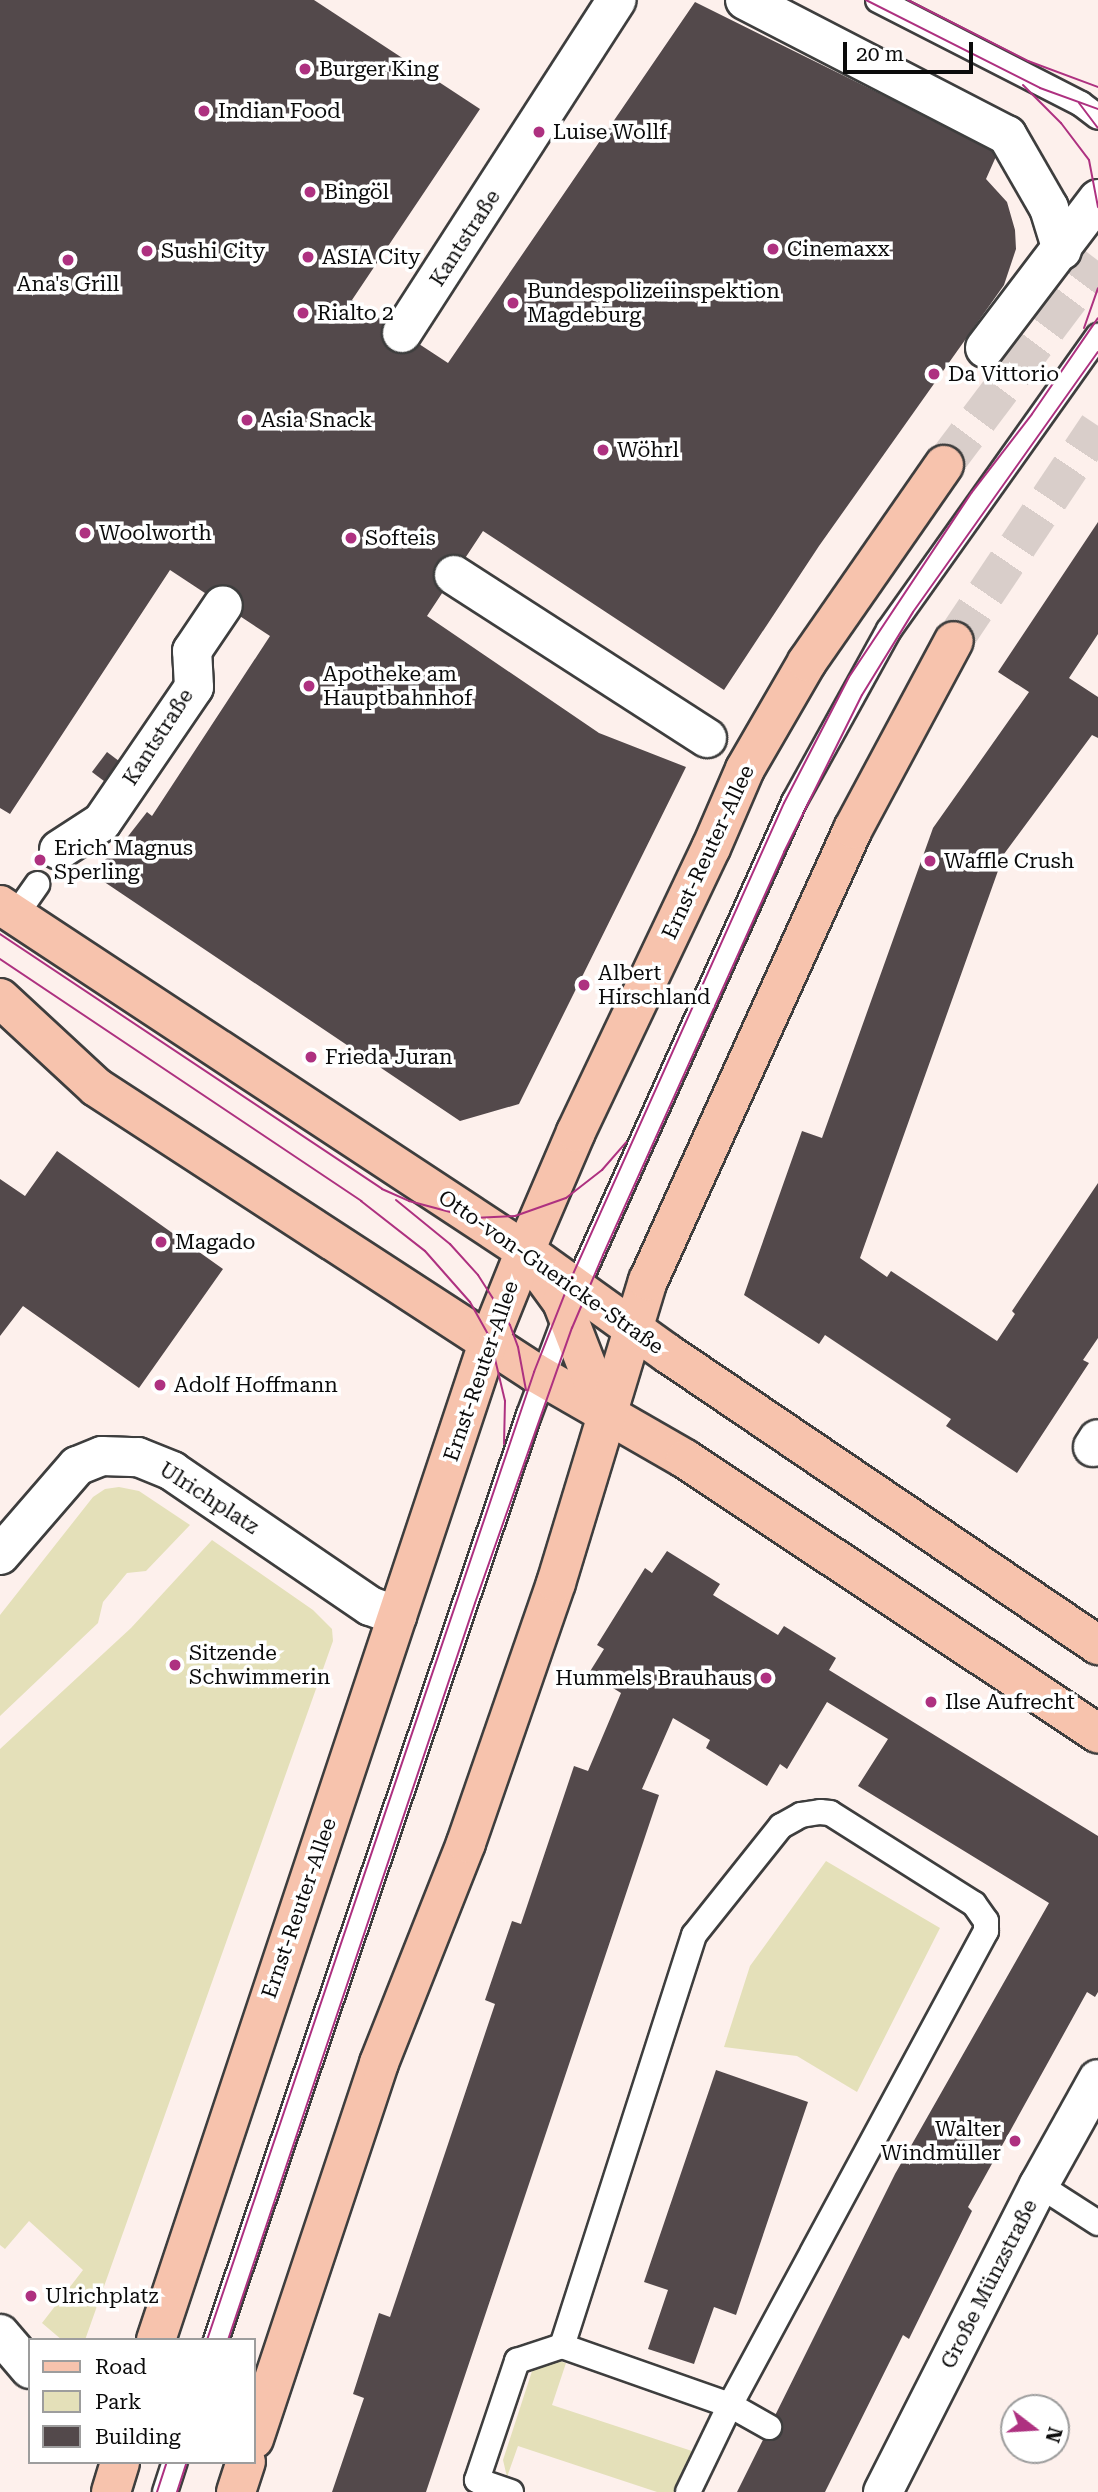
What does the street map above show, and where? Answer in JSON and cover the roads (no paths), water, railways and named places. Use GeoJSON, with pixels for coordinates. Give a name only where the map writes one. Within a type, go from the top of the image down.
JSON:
{"type":"FeatureCollection","features":[{"type":"Feature","properties":{"kind":"main road","name":"Ernst-Reuter-Allee"},"geometry":{"type":"LineString","coordinates":[[157,2338],[488,1343],[524,1251],[576,1132],[711,848],[745,769],[807,662],[944,465]]}},
{"type":"Feature","properties":{"kind":"main road"},"geometry":{"type":"LineString","coordinates":[[256,2433],[379,2063],[466,1843],[547,1609],[605,1413],[648,1281],[853,829],[954,641]]}},
{"type":"Feature","properties":{"kind":"main road","name":"Otto-von-Guericke-Straße"},"geometry":{"type":"LineString","coordinates":[[8,911],[524,1251],[571,1301],[632,1328],[1098,1646]]}},
{"type":"Feature","properties":{"kind":"main road"},"geometry":{"type":"LineString","coordinates":[[0,998],[96,1087],[488,1343],[685,1460],[1098,1733]]}},
{"type":"Feature","properties":{"kind":"main road"},"geometry":{"type":"LineString","coordinates":[[571,1301],[605,1413]]}},
{"type":"Feature","properties":{"kind":"main road"},"geometry":{"type":"LineString","coordinates":[[111,2492],[119,2464]]}},
{"type":"Feature","properties":{"kind":"main road"},"geometry":{"type":"LineString","coordinates":[[236,2492],[245,2464]]}},
{"type":"Feature","properties":{"kind":"street","name":"Kantstraße"},"geometry":{"type":"LineString","coordinates":[[402,333],[617,0]]}},
{"type":"Feature","properties":{"kind":"street"},"geometry":{"type":"LineString","coordinates":[[745,0],[1007,135],[1049,208],[1062,250]]}},
{"type":"Feature","properties":{"kind":"street"},"geometry":{"type":"LineString","coordinates":[[985,348],[1062,250],[1098,199]]}},
{"type":"Feature","properties":{"kind":"street"},"geometry":{"type":"LineString","coordinates":[[454,575],[707,738]]}},
{"type":"Feature","properties":{"kind":"street","name":"Kantstraße"},"geometry":{"type":"LineString","coordinates":[[60,850],[102,822],[194,687],[192,651],[223,605]]}},
{"type":"Feature","properties":{"kind":"street","name":"Ulrichplatz"},"geometry":{"type":"LineString","coordinates":[[0,1555],[77,1466],[102,1456],[138,1457],[172,1471],[370,1606],[397,1616]]}},
{"type":"Feature","properties":{"kind":"street","name":"Große Münzstraße"},"geometry":{"type":"LineString","coordinates":[[884,2492],[1039,2185],[1098,2079]]}},
{"type":"Feature","properties":{"kind":"street"},"geometry":{"type":"LineString","coordinates":[[0,2333],[28,2367]]}},
{"type":"Feature","properties":{"kind":"lane"},"geometry":{"type":"LineString","coordinates":[[878,0],[1081,104],[1098,117]]}},
{"type":"Feature","properties":{"kind":"lane"},"geometry":{"type":"LineString","coordinates":[[217,2338],[542,1377],[571,1301],[794,802],[889,630],[1098,336]]}},
{"type":"Feature","properties":{"kind":"lane"},"geometry":{"type":"LineString","coordinates":[[8,911],[37,884]]}},
{"type":"Feature","properties":{"kind":"lane"},"geometry":{"type":"LineString","coordinates":[[562,2346],[694,1935],[781,1826],[801,1815],[830,1813],[974,1904],[986,1921],[986,1931],[730,2405],[688,2492]]}},
{"type":"Feature","properties":{"kind":"lane"},"geometry":{"type":"LineString","coordinates":[[1039,2185],[1098,2223]]}},
{"type":"Feature","properties":{"kind":"lane"},"geometry":{"type":"LineString","coordinates":[[512,2492],[477,2480],[517,2361],[562,2346],[730,2405],[768,2427]]}},
{"type":"Feature","properties":{"kind":"lane"},"geometry":{"type":"LineString","coordinates":[[165,2492],[174,2464]]}},
{"type":"Feature","properties":{"kind":"tunnel"},"geometry":{"type":"LineString","coordinates":[[944,465],[1098,261]]}},
{"type":"Feature","properties":{"kind":"tunnel"},"geometry":{"type":"LineString","coordinates":[[954,641],[1098,426]]}},
{"type":"Feature","properties":{"kind":"tram line"},"geometry":{"type":"LineString","coordinates":[[866,0],[1040,88],[1098,109]]}},
{"type":"Feature","properties":{"kind":"tram line"},"geometry":{"type":"LineString","coordinates":[[908,0],[1028,61],[1098,87]]}},
{"type":"Feature","properties":{"kind":"tram line"},"geometry":{"type":"LineString","coordinates":[[1023,85],[1061,123],[1089,160],[1098,207]]}},
{"type":"Feature","properties":{"kind":"tram line"},"geometry":{"type":"LineString","coordinates":[[1079,103],[1098,128]]}},
{"type":"Feature","properties":{"kind":"tram line"},"geometry":{"type":"LineString","coordinates":[[1084,328],[1098,288]]}},
{"type":"Feature","properties":{"kind":"tram line"},"geometry":{"type":"LineString","coordinates":[[208,2338],[534,1372],[569,1283],[784,803],[849,677],[972,492],[1032,414],[1098,318]]}},
{"type":"Feature","properties":{"kind":"tram line"},"geometry":{"type":"LineString","coordinates":[[229,2338],[475,1603],[572,1328],[603,1255],[784,852],[862,695],[913,612],[1098,352]]}},
{"type":"Feature","properties":{"kind":"tram line"},"geometry":{"type":"LineString","coordinates":[[0,934],[382,1189],[409,1201],[473,1218],[515,1216],[566,1198],[602,1170],[626,1142]]}},
{"type":"Feature","properties":{"kind":"tram line"},"geometry":{"type":"LineString","coordinates":[[0,959],[361,1201],[425,1251],[470,1302],[490,1338],[505,1401],[504,1444]]}},
{"type":"Feature","properties":{"kind":"tram line"},"geometry":{"type":"LineString","coordinates":[[396,1200],[450,1244],[478,1275],[510,1325],[518,1347],[526,1390]]}},
{"type":"Feature","properties":{"kind":"tram line"},"geometry":{"type":"LineString","coordinates":[[157,2492],[166,2464]]}},
{"type":"Feature","properties":{"kind":"tram line"},"geometry":{"type":"LineString","coordinates":[[177,2492],[186,2464]]}},
{"type":"Feature","properties":{"kind":"place","name":"Burger King"},"geometry":{"type":"Point","coordinates":[305,69]}},
{"type":"Feature","properties":{"kind":"place","name":"Indian Food"},"geometry":{"type":"Point","coordinates":[204,111]}},
{"type":"Feature","properties":{"kind":"place","name":"Luise Wollf"},"geometry":{"type":"Point","coordinates":[539,132]}},
{"type":"Feature","properties":{"kind":"place","name":"Bingöl"},"geometry":{"type":"Point","coordinates":[310,192]}},
{"type":"Feature","properties":{"kind":"place","name":"Cinemaxx"},"geometry":{"type":"Point","coordinates":[773,249]}},
{"type":"Feature","properties":{"kind":"place","name":"Sushi City"},"geometry":{"type":"Point","coordinates":[147,251]}},
{"type":"Feature","properties":{"kind":"place","name":"ASIA City"},"geometry":{"type":"Point","coordinates":[308,257]}},
{"type":"Feature","properties":{"kind":"place","name":"Ana's Grill"},"geometry":{"type":"Point","coordinates":[68,260]}},
{"type":"Feature","properties":{"kind":"place","name":"Bundespolizeiinspektion Magdeburg"},"geometry":{"type":"Point","coordinates":[513,303]}},
{"type":"Feature","properties":{"kind":"place","name":"Rialto 2"},"geometry":{"type":"Point","coordinates":[303,313]}},
{"type":"Feature","properties":{"kind":"place","name":"Da Vittorio"},"geometry":{"type":"Point","coordinates":[934,374]}},
{"type":"Feature","properties":{"kind":"place","name":"Asia Snack"},"geometry":{"type":"Point","coordinates":[247,420]}},
{"type":"Feature","properties":{"kind":"place","name":"Wöhrl"},"geometry":{"type":"Point","coordinates":[603,450]}},
{"type":"Feature","properties":{"kind":"place","name":"Woolworth"},"geometry":{"type":"Point","coordinates":[85,533]}},
{"type":"Feature","properties":{"kind":"place","name":"Softeis"},"geometry":{"type":"Point","coordinates":[351,538]}},
{"type":"Feature","properties":{"kind":"place","name":"Apotheke am Hauptbahnhof"},"geometry":{"type":"Point","coordinates":[309,686]}},
{"type":"Feature","properties":{"kind":"place","name":"Erich Magnus Sperling"},"geometry":{"type":"Point","coordinates":[40,860]}},
{"type":"Feature","properties":{"kind":"place","name":"Waffle Crush"},"geometry":{"type":"Point","coordinates":[930,861]}},
{"type":"Feature","properties":{"kind":"place","name":"Albert Hirschland"},"geometry":{"type":"Point","coordinates":[584,985]}},
{"type":"Feature","properties":{"kind":"place","name":"Frieda Juran"},"geometry":{"type":"Point","coordinates":[311,1057]}},
{"type":"Feature","properties":{"kind":"place","name":"Magado"},"geometry":{"type":"Point","coordinates":[161,1242]}},
{"type":"Feature","properties":{"kind":"place","name":"Adolf Hoffmann"},"geometry":{"type":"Point","coordinates":[160,1385]}},
{"type":"Feature","properties":{"kind":"place","name":"Sitzende Schwimmerin"},"geometry":{"type":"Point","coordinates":[175,1665]}},
{"type":"Feature","properties":{"kind":"place","name":"Hummels Brauhaus"},"geometry":{"type":"Point","coordinates":[766,1678]}},
{"type":"Feature","properties":{"kind":"place","name":"Ilse Aufrecht"},"geometry":{"type":"Point","coordinates":[931,1702]}},
{"type":"Feature","properties":{"kind":"place","name":"Walter Windmüller"},"geometry":{"type":"Point","coordinates":[1015,2141]}},
{"type":"Feature","properties":{"kind":"place","name":"Ulrichplatz"},"geometry":{"type":"Point","coordinates":[31,2296]}}]}
